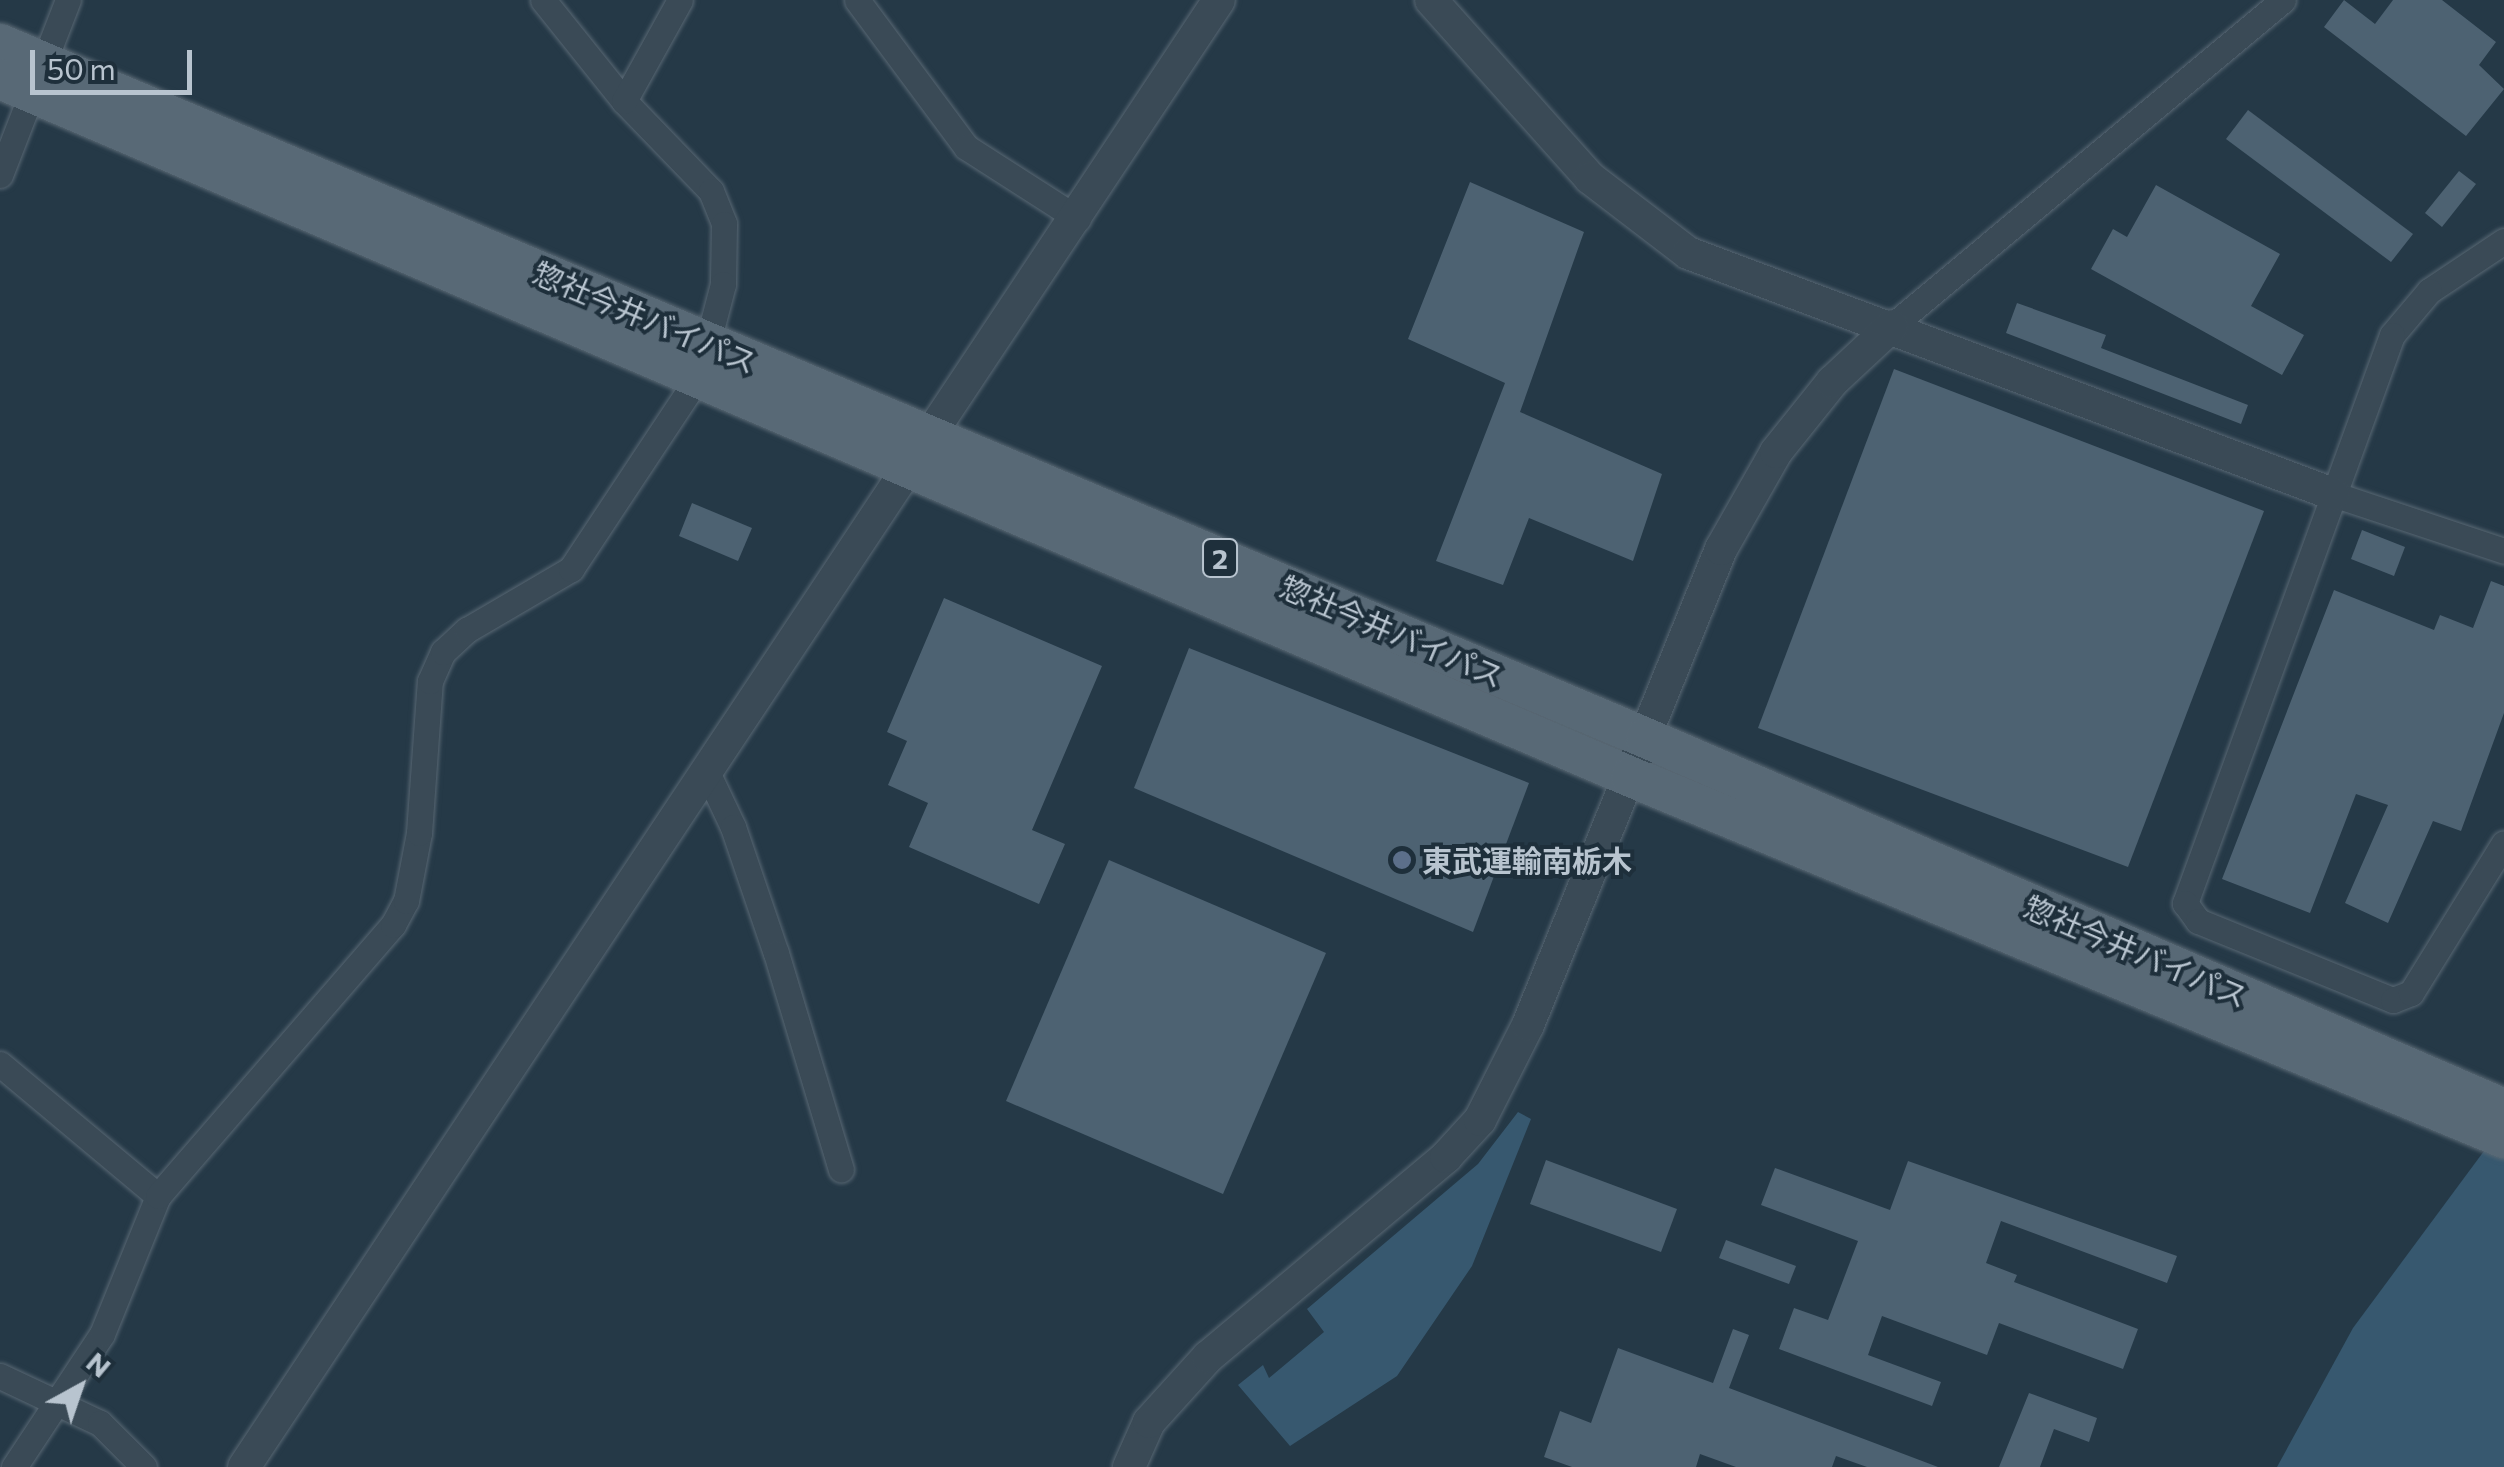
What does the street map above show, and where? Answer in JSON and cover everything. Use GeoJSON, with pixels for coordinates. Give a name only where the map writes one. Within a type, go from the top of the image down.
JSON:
{"type":"FeatureCollection","features":[{"type":"Feature","properties":{"kind":"main road","name":"惣社今井バイパス"},"geometry":{"type":"LineString","coordinates":[[0,44],[27,79],[922,454],[1646,738],[2429,1093],[2504,1138]]}},
{"type":"Feature","properties":{"kind":"main road","name":"惣社今井バイパス"},"geometry":{"type":"LineString","coordinates":[[922,454],[1631,777],[2429,1093],[2504,1109]]}},
{"type":"Feature","properties":{"kind":"street"},"geometry":{"type":"LineString","coordinates":[[0,175],[27,79],[68,0]]}},
{"type":"Feature","properties":{"kind":"street"},"geometry":{"type":"LineString","coordinates":[[542,0],[624,101],[711,191],[724,224],[723,284],[712,326]]}},
{"type":"Feature","properties":{"kind":"street"},"geometry":{"type":"LineString","coordinates":[[624,101],[680,0]]}},
{"type":"Feature","properties":{"kind":"street"},"geometry":{"type":"LineString","coordinates":[[857,0],[966,147],[1078,219]]}},
{"type":"Feature","properties":{"kind":"street"},"geometry":{"type":"LineString","coordinates":[[244,1467],[922,454],[1219,0]]}},
{"type":"Feature","properties":{"kind":"street"},"geometry":{"type":"LineString","coordinates":[[1431,0],[1590,178],[1646,226],[1688,253],[1892,326],[2333,494],[2504,551]]}},
{"type":"Feature","properties":{"kind":"street"},"geometry":{"type":"LineString","coordinates":[[1128,1467],[1149,1422],[1208,1357],[1446,1157],[1480,1120],[1528,1025],[1720,549],[1776,452],[1832,382],[1892,326],[2283,0]]}},
{"type":"Feature","properties":{"kind":"street"},"geometry":{"type":"LineString","coordinates":[[2504,241],[2429,291],[2392,334],[2190,885],[2188,912],[2393,1000],[2411,993],[2504,843]]}},
{"type":"Feature","properties":{"kind":"street"},"geometry":{"type":"LineString","coordinates":[[14,1467],[62,1402],[102,1334],[158,1196],[394,925],[406,900],[419,833],[430,681],[443,652],[467,630],[571,569],[689,391]]}},
{"type":"Feature","properties":{"kind":"street"},"geometry":{"type":"LineString","coordinates":[[707,772],[733,827],[770,935],[840,1169]]}},
{"type":"Feature","properties":{"kind":"street"},"geometry":{"type":"LineString","coordinates":[[0,1064],[158,1196]]}},
{"type":"Feature","properties":{"kind":"street"},"geometry":{"type":"LineString","coordinates":[[0,1376],[62,1402],[100,1424],[144,1467]]}},
{"type":"Feature","properties":{"kind":"water"},"geometry":{"type":"Polygon","coordinates":[[[1518,1112],[1531,1119],[1472,1266],[1397,1376],[1290,1446],[1238,1385],[1263,1365],[1269,1378],[1324,1332],[1307,1309],[1478,1164],[1518,1112]]]}},
{"type":"Feature","properties":{"kind":"water"},"geometry":{"type":"Polygon","coordinates":[[[2504,1124],[2504,1467],[2277,1467],[2353,1328],[2504,1124]]]}},
{"type":"Feature","properties":{"kind":"building"},"geometry":{"type":"Polygon","coordinates":[[[2344,0],[2375,24],[2393,0],[2442,0],[2496,42],[2479,65],[2504,89],[2466,136],[2324,27],[2344,0]]]}},
{"type":"Feature","properties":{"kind":"building"},"geometry":{"type":"Polygon","coordinates":[[[2248,110],[2413,234],[2391,262],[2226,139],[2248,110]]]}},
{"type":"Feature","properties":{"kind":"building"},"geometry":{"type":"Polygon","coordinates":[[[2459,171],[2476,184],[2442,227],[2425,213],[2459,171]]]}},
{"type":"Feature","properties":{"kind":"building"},"geometry":{"type":"Polygon","coordinates":[[[1470,182],[1584,232],[1520,412],[1662,474],[1633,561],[1529,518],[1503,585],[1436,561],[1505,383],[1408,339],[1470,182]]]}},
{"type":"Feature","properties":{"kind":"building"},"geometry":{"type":"Polygon","coordinates":[[[2156,185],[2280,254],[2251,306],[2304,335],[2282,375],[2091,269],[2113,229],[2127,237],[2156,185]]]}},
{"type":"Feature","properties":{"kind":"building"},"geometry":{"type":"Polygon","coordinates":[[[2017,303],[2106,335],[2101,348],[2248,405],[2241,424],[2006,333],[2017,303]]]}},
{"type":"Feature","properties":{"kind":"building"},"geometry":{"type":"Polygon","coordinates":[[[1894,369],[2264,511],[2128,867],[1758,728],[1894,369]]]}},
{"type":"Feature","properties":{"kind":"building"},"geometry":{"type":"Polygon","coordinates":[[[692,503],[752,528],[738,561],[679,536],[692,503]]]}},
{"type":"Feature","properties":{"kind":"building"},"geometry":{"type":"Polygon","coordinates":[[[2362,530],[2405,547],[2394,576],[2351,559],[2362,530]]]}},
{"type":"Feature","properties":{"kind":"building"},"geometry":{"type":"Polygon","coordinates":[[[2491,581],[2504,586],[2504,713],[2461,831],[2433,821],[2388,923],[2345,903],[2388,805],[2356,794],[2310,913],[2222,879],[2334,590],[2434,630],[2440,615],[2473,628],[2491,581]]]}},
{"type":"Feature","properties":{"kind":"building"},"geometry":{"type":"Polygon","coordinates":[[[944,598],[1102,666],[1032,830],[1065,844],[1039,904],[909,847],[928,803],[888,785],[907,741],[887,732],[944,598]]]}},
{"type":"Feature","properties":{"kind":"building","name":"東武運輸南栃木"},"geometry":{"type":"Polygon","coordinates":[[[1189,648],[1529,783],[1473,932],[1134,788],[1189,648]]]}},
{"type":"Feature","properties":{"kind":"building"},"geometry":{"type":"Polygon","coordinates":[[[1109,860],[1326,953],[1223,1194],[1006,1101],[1109,860]]]}},
{"type":"Feature","properties":{"kind":"building"},"geometry":{"type":"Polygon","coordinates":[[[1546,1160],[1677,1209],[1661,1252],[1530,1204],[1546,1160]]]}},
{"type":"Feature","properties":{"kind":"building"},"geometry":{"type":"Polygon","coordinates":[[[1908,1161],[2177,1256],[2167,1283],[2001,1221],[1986,1263],[2017,1275],[2014,1282],[2138,1329],[2123,1369],[1999,1323],[1987,1355],[1882,1316],[1868,1355],[1941,1382],[1932,1406],[1779,1349],[1794,1308],[1828,1320],[1858,1241],[1761,1205],[1775,1168],[1890,1210],[1908,1161]]]}},
{"type":"Feature","properties":{"kind":"building"},"geometry":{"type":"Polygon","coordinates":[[[1726,1240],[1796,1266],[1789,1284],[1719,1258],[1726,1240]]]}},
{"type":"Feature","properties":{"kind":"building"},"geometry":{"type":"Polygon","coordinates":[[[1733,1329],[1749,1335],[1729,1388],[1938,1467],[1867,1467],[1836,1456],[1832,1467],[1736,1467],[1700,1454],[1696,1467],[1572,1467],[1544,1457],[1560,1411],[1591,1423],[1618,1348],[1713,1383],[1733,1329]]]}},
{"type":"Feature","properties":{"kind":"building"},"geometry":{"type":"Polygon","coordinates":[[[2029,1393],[2097,1418],[2089,1442],[2054,1429],[2040,1467],[1999,1467],[2029,1393]]]}},
{"type":"Feature","properties":{"kind":"place","name":"東武運輸南栃木"},"geometry":{"type":"Point","coordinates":[1402,860]}}]}
